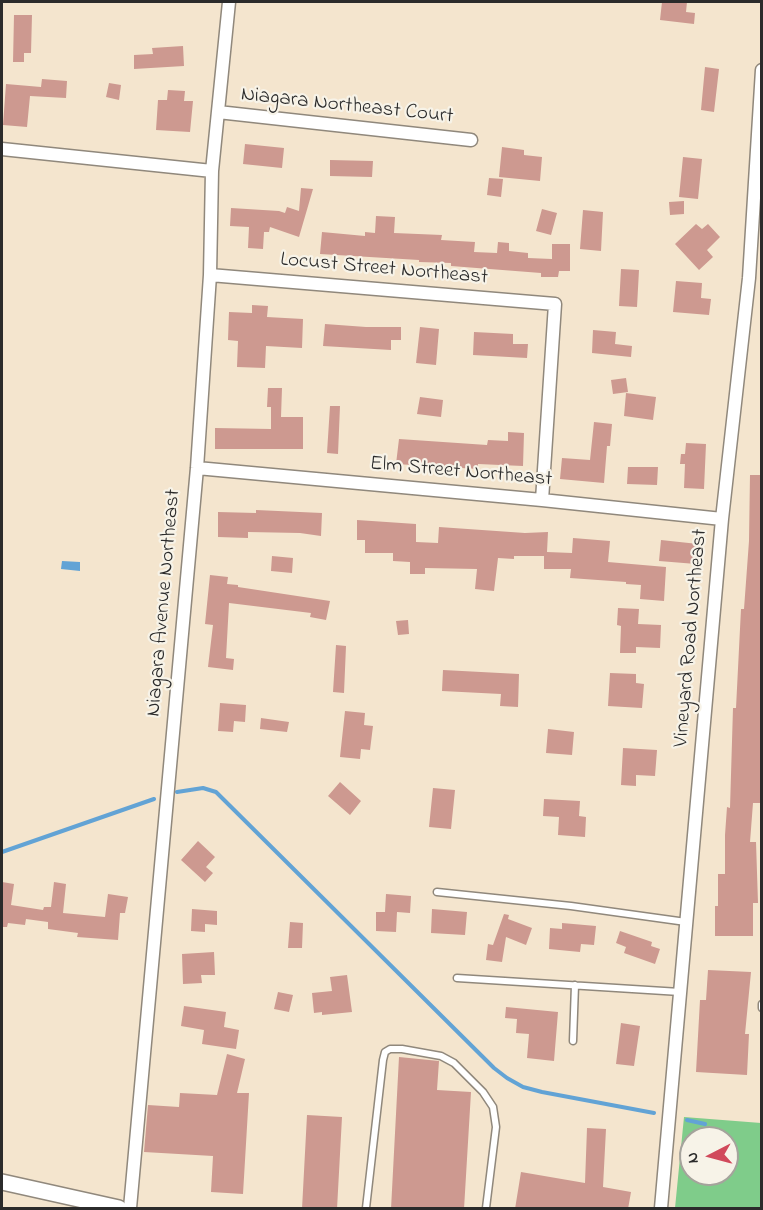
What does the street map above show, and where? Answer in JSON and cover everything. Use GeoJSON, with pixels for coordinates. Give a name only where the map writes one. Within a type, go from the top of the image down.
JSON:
{"type":"FeatureCollection","features":[{"type":"Feature","properties":{"kind":"street","name":"Niagara Avenue Northeast"},"geometry":{"type":"LineString","coordinates":[[130,1209],[197,468],[210,275],[212,171],[229,2]]}},
{"type":"Feature","properties":{"kind":"street","name":"Vineyard Road Northeast"},"geometry":{"type":"LineString","coordinates":[[661,1209],[722,519],[749,278],[762,70]]}},
{"type":"Feature","properties":{"kind":"street","name":"Niagara Northeast Court"},"geometry":{"type":"LineString","coordinates":[[218,112],[471,140]]}},
{"type":"Feature","properties":{"kind":"street"},"geometry":{"type":"LineString","coordinates":[[2,149],[212,171]]}},
{"type":"Feature","properties":{"kind":"street","name":"Locust Street Northeast"},"geometry":{"type":"LineString","coordinates":[[210,275],[555,304],[542,500]]}},
{"type":"Feature","properties":{"kind":"street","name":"Elm Street Northeast"},"geometry":{"type":"LineString","coordinates":[[197,468],[722,519]]}},
{"type":"Feature","properties":{"kind":"street"},"geometry":{"type":"LineString","coordinates":[[2,1182],[61,1202],[119,1209]]}},
{"type":"Feature","properties":{"kind":"lane"},"geometry":{"type":"LineString","coordinates":[[437,892],[571,906],[686,922]]}},
{"type":"Feature","properties":{"kind":"lane"},"geometry":{"type":"LineString","coordinates":[[457,978],[680,992]]}},
{"type":"Feature","properties":{"kind":"lane"},"geometry":{"type":"LineString","coordinates":[[573,1041],[576,986]]}},
{"type":"Feature","properties":{"kind":"lane"},"geometry":{"type":"LineString","coordinates":[[366,1209],[383,1060],[385,1052],[390,1049],[402,1049],[441,1056],[454,1063],[483,1092],[493,1107],[496,1127],[486,1209]]}},
{"type":"Feature","properties":{"kind":"green space"},"geometry":{"type":"Polygon","coordinates":[[[684,1117],[761,1123],[761,1208],[675,1208],[679,1168],[679,1186],[739,1186],[739,1126],[683,1126],[684,1117]]]}},
{"type":"Feature","properties":{"kind":"water"},"geometry":{"type":"Polygon","coordinates":[[[62,561],[80,562],[80,571],[61,569],[62,561]]]}},
{"type":"Feature","properties":{"kind":"building"},"geometry":{"type":"Polygon","coordinates":[[[662,2],[687,2],[686,12],[695,13],[694,24],[660,20],[662,2]]]}},
{"type":"Feature","properties":{"kind":"building"},"geometry":{"type":"Polygon","coordinates":[[[14,15],[32,15],[31,53],[24,53],[24,62],[13,62],[14,15]]]}},
{"type":"Feature","properties":{"kind":"building"},"geometry":{"type":"Polygon","coordinates":[[[183,46],[184,66],[134,69],[134,55],[153,54],[152,48],[183,46]]]}},
{"type":"Feature","properties":{"kind":"building"},"geometry":{"type":"Polygon","coordinates":[[[705,67],[719,69],[714,112],[701,110],[705,67]]]}},
{"type":"Feature","properties":{"kind":"building"},"geometry":{"type":"Polygon","coordinates":[[[42,79],[67,81],[66,98],[30,96],[27,127],[3,125],[6,84],[41,87],[42,79]]]}},
{"type":"Feature","properties":{"kind":"building"},"geometry":{"type":"Polygon","coordinates":[[[109,83],[121,85],[119,100],[106,97],[109,83]]]}},
{"type":"Feature","properties":{"kind":"building"},"geometry":{"type":"Polygon","coordinates":[[[168,90],[185,91],[184,101],[193,101],[190,132],[156,130],[158,100],[167,100],[168,90]]]}},
{"type":"Feature","properties":{"kind":"building"},"geometry":{"type":"Polygon","coordinates":[[[245,144],[284,148],[282,168],[243,164],[245,144]]]}},
{"type":"Feature","properties":{"kind":"building"},"geometry":{"type":"Polygon","coordinates":[[[502,147],[524,150],[524,155],[542,157],[540,181],[499,177],[502,147]]]}},
{"type":"Feature","properties":{"kind":"building"},"geometry":{"type":"Polygon","coordinates":[[[683,157],[702,159],[698,199],[679,197],[683,157]]]}},
{"type":"Feature","properties":{"kind":"building"},"geometry":{"type":"Polygon","coordinates":[[[330,160],[373,161],[372,177],[330,176],[330,160]]]}},
{"type":"Feature","properties":{"kind":"building"},"geometry":{"type":"Polygon","coordinates":[[[489,178],[503,179],[501,197],[487,195],[489,178]]]}},
{"type":"Feature","properties":{"kind":"building"},"geometry":{"type":"Polygon","coordinates":[[[301,188],[313,189],[299,237],[270,227],[269,232],[264,232],[263,249],[248,248],[249,227],[230,226],[231,208],[285,213],[287,207],[299,211],[301,188]]]}},
{"type":"Feature","properties":{"kind":"building"},"geometry":{"type":"Polygon","coordinates":[[[684,201],[684,214],[670,215],[669,202],[684,201]]]}},
{"type":"Feature","properties":{"kind":"building"},"geometry":{"type":"Polygon","coordinates":[[[542,209],[557,213],[551,235],[536,231],[542,209]]]}},
{"type":"Feature","properties":{"kind":"building"},"geometry":{"type":"Polygon","coordinates":[[[583,210],[603,212],[601,251],[580,249],[583,210]]]}},
{"type":"Feature","properties":{"kind":"building"},"geometry":{"type":"Polygon","coordinates":[[[376,216],[395,217],[394,233],[442,235],[441,240],[475,242],[474,252],[497,253],[498,242],[509,243],[509,251],[528,253],[528,258],[552,259],[552,244],[570,244],[570,271],[559,271],[558,277],[541,277],[541,273],[451,266],[451,263],[320,254],[322,232],[365,236],[365,232],[375,233],[376,216]]]}},
{"type":"Feature","properties":{"kind":"building"},"geometry":{"type":"Polygon","coordinates":[[[696,224],[702,229],[708,224],[720,237],[707,250],[713,257],[699,270],[675,244],[696,224]]]}},
{"type":"Feature","properties":{"kind":"building"},"geometry":{"type":"Polygon","coordinates":[[[621,269],[639,270],[637,307],[619,306],[621,269]]]}},
{"type":"Feature","properties":{"kind":"building"},"geometry":{"type":"Polygon","coordinates":[[[676,281],[702,283],[701,298],[711,299],[709,315],[673,312],[676,281]]]}},
{"type":"Feature","properties":{"kind":"building"},"geometry":{"type":"Polygon","coordinates":[[[252,305],[268,306],[267,317],[303,319],[302,348],[266,346],[265,368],[237,367],[238,341],[228,340],[229,312],[252,313],[252,305]]]}},
{"type":"Feature","properties":{"kind":"building"},"geometry":{"type":"Polygon","coordinates":[[[325,324],[401,327],[401,340],[391,340],[391,350],[323,346],[325,324]]]}},
{"type":"Feature","properties":{"kind":"building"},"geometry":{"type":"Polygon","coordinates":[[[420,327],[439,329],[436,365],[416,363],[420,327]]]}},
{"type":"Feature","properties":{"kind":"building"},"geometry":{"type":"Polygon","coordinates":[[[593,330],[616,332],[615,344],[632,346],[631,357],[592,353],[593,330]]]}},
{"type":"Feature","properties":{"kind":"building"},"geometry":{"type":"Polygon","coordinates":[[[474,332],[513,334],[513,344],[528,344],[527,358],[473,355],[474,332]]]}},
{"type":"Feature","properties":{"kind":"building"},"geometry":{"type":"Polygon","coordinates":[[[626,378],[628,392],[613,394],[611,380],[626,378]]]}},
{"type":"Feature","properties":{"kind":"building"},"geometry":{"type":"Polygon","coordinates":[[[268,388],[282,388],[281,417],[303,417],[303,449],[215,449],[215,428],[271,429],[271,407],[267,407],[268,388]]]}},
{"type":"Feature","properties":{"kind":"building"},"geometry":{"type":"Polygon","coordinates":[[[626,393],[656,397],[653,420],[624,416],[626,393]]]}},
{"type":"Feature","properties":{"kind":"building"},"geometry":{"type":"Polygon","coordinates":[[[420,397],[443,400],[441,417],[417,414],[420,397]]]}},
{"type":"Feature","properties":{"kind":"building"},"geometry":{"type":"Polygon","coordinates":[[[330,406],[340,406],[338,454],[327,453],[330,406]]]}},
{"type":"Feature","properties":{"kind":"building"},"geometry":{"type":"Polygon","coordinates":[[[594,422],[612,424],[610,446],[607,446],[604,483],[560,479],[562,458],[590,460],[594,422]]]}},
{"type":"Feature","properties":{"kind":"building"},"geometry":{"type":"Polygon","coordinates":[[[508,432],[524,433],[523,466],[478,464],[478,469],[396,464],[399,439],[487,445],[488,440],[508,441],[508,432]]]}},
{"type":"Feature","properties":{"kind":"building"},"geometry":{"type":"Polygon","coordinates":[[[686,443],[706,444],[704,489],[684,488],[685,464],[680,464],[681,454],[685,454],[686,443]]]}},
{"type":"Feature","properties":{"kind":"building"},"geometry":{"type":"Polygon","coordinates":[[[628,467],[658,467],[657,485],[627,484],[628,467]]]}},
{"type":"Feature","properties":{"kind":"building"},"geometry":{"type":"Polygon","coordinates":[[[750,475],[762,475],[762,803],[753,803],[750,842],[756,842],[758,903],[753,903],[753,936],[715,936],[718,874],[725,874],[725,835],[727,807],[730,808],[733,708],[736,708],[741,609],[744,609],[749,541],[750,475]]]}},
{"type":"Feature","properties":{"kind":"building"},"geometry":{"type":"Polygon","coordinates":[[[256,510],[322,513],[321,536],[300,533],[248,532],[248,538],[218,537],[218,512],[256,513],[256,510]]]}},
{"type":"Feature","properties":{"kind":"building"},"geometry":{"type":"Polygon","coordinates":[[[357,520],[416,524],[416,542],[438,543],[439,527],[525,533],[548,532],[547,552],[572,553],[573,538],[610,541],[608,562],[666,567],[664,601],[640,599],[641,585],[570,578],[571,569],[544,569],[544,556],[498,558],[494,591],[475,589],[477,569],[425,568],[425,574],[410,574],[410,562],[393,561],[393,553],[365,553],[365,540],[357,540],[357,520]]]}},
{"type":"Feature","properties":{"kind":"building"},"geometry":{"type":"Polygon","coordinates":[[[661,540],[698,544],[696,564],[659,561],[661,540]]]}},
{"type":"Feature","properties":{"kind":"building"},"geometry":{"type":"Polygon","coordinates":[[[272,556],[293,558],[292,573],[271,571],[272,556]]]}},
{"type":"Feature","properties":{"kind":"building"},"geometry":{"type":"Polygon","coordinates":[[[210,575],[228,577],[227,584],[238,585],[238,587],[330,601],[326,620],[310,617],[311,613],[229,603],[226,658],[234,659],[233,670],[208,667],[213,625],[205,624],[210,575]]]}},
{"type":"Feature","properties":{"kind":"building"},"geometry":{"type":"Polygon","coordinates":[[[618,608],[639,609],[638,624],[661,625],[660,648],[636,647],[636,653],[620,653],[621,626],[617,625],[618,608]]]}},
{"type":"Feature","properties":{"kind":"building"},"geometry":{"type":"Polygon","coordinates":[[[408,620],[409,634],[398,635],[396,621],[408,620]]]}},
{"type":"Feature","properties":{"kind":"building"},"geometry":{"type":"Polygon","coordinates":[[[336,645],[346,646],[344,693],[333,692],[336,645]]]}},
{"type":"Feature","properties":{"kind":"building"},"geometry":{"type":"Polygon","coordinates":[[[443,670],[519,674],[518,707],[500,706],[501,694],[442,691],[443,670]]]}},
{"type":"Feature","properties":{"kind":"building"},"geometry":{"type":"Polygon","coordinates":[[[610,673],[636,674],[636,683],[644,684],[642,708],[608,706],[610,673]]]}},
{"type":"Feature","properties":{"kind":"building"},"geometry":{"type":"Polygon","coordinates":[[[220,703],[246,705],[245,722],[234,721],[233,732],[218,731],[220,703]]]}},
{"type":"Feature","properties":{"kind":"building"},"geometry":{"type":"Polygon","coordinates":[[[345,711],[365,713],[364,725],[373,726],[370,750],[361,749],[360,759],[340,757],[345,711]]]}},
{"type":"Feature","properties":{"kind":"building"},"geometry":{"type":"Polygon","coordinates":[[[261,718],[289,722],[287,732],[260,729],[261,718]]]}},
{"type":"Feature","properties":{"kind":"building"},"geometry":{"type":"Polygon","coordinates":[[[548,729],[574,732],[572,755],[546,753],[548,729]]]}},
{"type":"Feature","properties":{"kind":"building"},"geometry":{"type":"Polygon","coordinates":[[[623,748],[657,750],[655,776],[636,775],[636,786],[621,785],[623,748]]]}},
{"type":"Feature","properties":{"kind":"building"},"geometry":{"type":"Polygon","coordinates":[[[340,782],[361,801],[350,815],[328,796],[340,782]]]}},
{"type":"Feature","properties":{"kind":"building"},"geometry":{"type":"Polygon","coordinates":[[[433,788],[455,790],[451,829],[429,827],[433,788]]]}},
{"type":"Feature","properties":{"kind":"building"},"geometry":{"type":"Polygon","coordinates":[[[544,799],[580,801],[579,816],[586,817],[585,837],[558,835],[559,817],[543,816],[544,799]]]}},
{"type":"Feature","properties":{"kind":"building"},"geometry":{"type":"Polygon","coordinates":[[[198,841],[215,857],[206,867],[213,873],[205,882],[181,860],[198,841]]]}},
{"type":"Feature","properties":{"kind":"building"},"geometry":{"type":"Polygon","coordinates":[[[2,882],[14,884],[11,905],[43,910],[44,907],[51,907],[54,882],[66,884],[63,913],[105,917],[108,894],[128,897],[125,913],[120,913],[118,940],[77,937],[78,933],[48,929],[48,922],[26,919],[25,925],[8,923],[7,927],[2,927],[2,882]]]}},
{"type":"Feature","properties":{"kind":"building"},"geometry":{"type":"Polygon","coordinates":[[[386,894],[411,896],[410,913],[397,912],[396,932],[376,931],[376,912],[385,912],[386,894]]]}},
{"type":"Feature","properties":{"kind":"building"},"geometry":{"type":"Polygon","coordinates":[[[192,909],[217,911],[217,925],[205,924],[205,932],[191,931],[192,909]]]}},
{"type":"Feature","properties":{"kind":"building"},"geometry":{"type":"Polygon","coordinates":[[[432,909],[467,912],[465,935],[431,933],[432,909]]]}},
{"type":"Feature","properties":{"kind":"building"},"geometry":{"type":"Polygon","coordinates":[[[504,914],[509,915],[508,919],[532,928],[526,945],[506,937],[502,962],[486,960],[488,944],[493,945],[504,914]]]}},
{"type":"Feature","properties":{"kind":"building"},"geometry":{"type":"Polygon","coordinates":[[[290,922],[303,923],[302,948],[288,948],[290,922]]]}},
{"type":"Feature","properties":{"kind":"building"},"geometry":{"type":"Polygon","coordinates":[[[562,923],[596,926],[594,945],[581,944],[580,952],[549,949],[550,928],[562,929],[562,923]]]}},
{"type":"Feature","properties":{"kind":"building"},"geometry":{"type":"Polygon","coordinates":[[[620,931],[652,942],[651,946],[660,949],[655,964],[624,953],[626,947],[616,943],[620,931]]]}},
{"type":"Feature","properties":{"kind":"building"},"geometry":{"type":"Polygon","coordinates":[[[214,952],[215,975],[201,975],[202,983],[183,984],[182,954],[214,952]]]}},
{"type":"Feature","properties":{"kind":"building"},"geometry":{"type":"Polygon","coordinates":[[[708,970],[751,972],[745,1034],[749,1034],[747,1075],[696,1072],[700,1000],[706,1000],[708,970]]]}},
{"type":"Feature","properties":{"kind":"building"},"geometry":{"type":"Polygon","coordinates":[[[347,975],[352,1012],[322,1015],[322,1012],[314,1013],[312,993],[332,991],[330,977],[347,975]]]}},
{"type":"Feature","properties":{"kind":"building"},"geometry":{"type":"Polygon","coordinates":[[[278,992],[293,995],[289,1012],[274,1009],[278,992]]]}},
{"type":"Feature","properties":{"kind":"building"},"geometry":{"type":"Polygon","coordinates":[[[184,1006],[226,1012],[224,1027],[239,1030],[236,1049],[202,1044],[204,1030],[181,1026],[184,1006]]]}},
{"type":"Feature","properties":{"kind":"building"},"geometry":{"type":"Polygon","coordinates":[[[506,1007],[558,1012],[554,1061],[527,1058],[529,1034],[516,1033],[517,1019],[505,1018],[506,1007]]]}},
{"type":"Feature","properties":{"kind":"building"},"geometry":{"type":"Polygon","coordinates":[[[621,1023],[640,1026],[634,1066],[616,1064],[621,1023]]]}},
{"type":"Feature","properties":{"kind":"building"},"geometry":{"type":"Polygon","coordinates":[[[227,1054],[245,1059],[237,1093],[249,1093],[243,1194],[211,1192],[213,1156],[144,1152],[148,1105],[179,1107],[180,1093],[217,1095],[227,1054]]]}},
{"type":"Feature","properties":{"kind":"building"},"geometry":{"type":"Polygon","coordinates":[[[399,1057],[439,1061],[437,1090],[471,1092],[464,1209],[391,1209],[399,1057]]]}},
{"type":"Feature","properties":{"kind":"building"},"geometry":{"type":"Polygon","coordinates":[[[307,1115],[342,1117],[337,1209],[302,1209],[307,1115]]]}},
{"type":"Feature","properties":{"kind":"building"},"geometry":{"type":"Polygon","coordinates":[[[587,1128],[606,1129],[603,1187],[631,1192],[628,1209],[515,1209],[521,1172],[585,1183],[587,1128]]]}},
{"type":"Feature","properties":{"kind":"waterway"},"geometry":{"type":"LineString","coordinates":[[177,792],[203,788],[216,792],[494,1068],[507,1078],[523,1087],[542,1092],[654,1113]]}},
{"type":"Feature","properties":{"kind":"waterway"},"geometry":{"type":"LineString","coordinates":[[2,852],[154,799]]}},
{"type":"Feature","properties":{"kind":"waterway"},"geometry":{"type":"LineString","coordinates":[[687,1120],[705,1124]]}}]}
